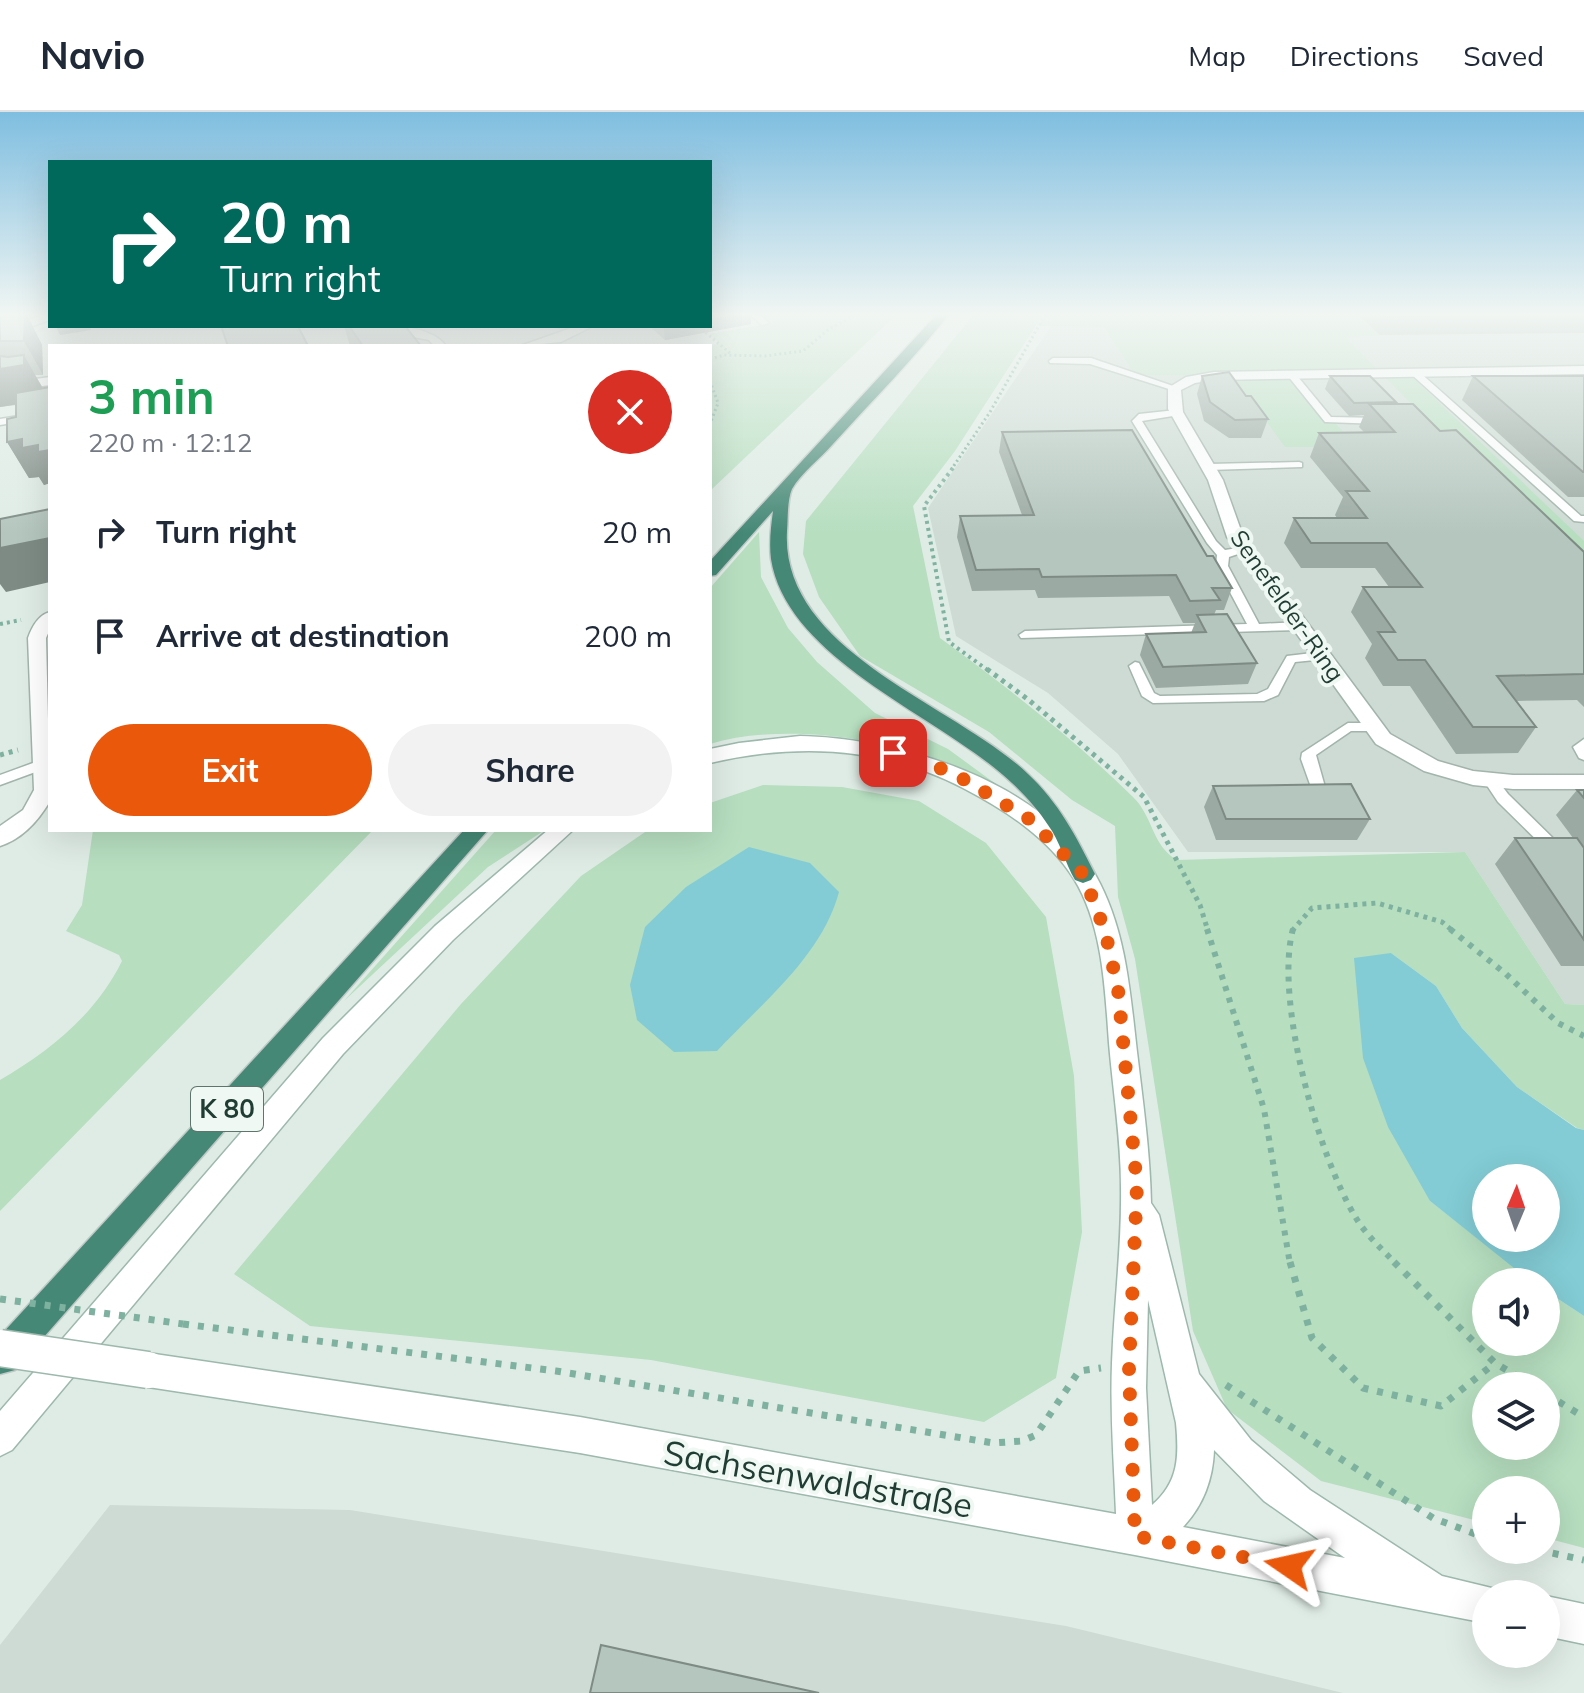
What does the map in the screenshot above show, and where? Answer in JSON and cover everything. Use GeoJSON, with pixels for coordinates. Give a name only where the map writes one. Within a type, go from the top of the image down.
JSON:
{"type":"FeatureCollection","features":[{"type":"Feature","properties":{"kind":"highway"},"geometry":{"type":"LineString","coordinates":[[712,569],[877,387]]}},
{"type":"Feature","properties":{"kind":"highway"},"geometry":{"type":"LineString","coordinates":[[784,490],[778,546],[780,565],[801,611],[837,649],[861,667],[967,735],[1019,774],[1059,821],[1075,847],[1083,874]]}},
{"type":"Feature","properties":{"kind":"highway","name":"K 80"},"geometry":{"type":"LineString","coordinates":[[0,1362],[475,832]]}},
{"type":"Feature","properties":{"kind":"main road","name":"Senefelder-Ring"},"geometry":{"type":"LineString","coordinates":[[1175,388],[1172,398],[1176,413],[1209,467],[1226,503],[1235,537],[1383,739],[1431,766],[1491,781],[1584,782]]}},
{"type":"Feature","properties":{"kind":"main road"},"geometry":{"type":"LineString","coordinates":[[0,838],[26,820],[39,805],[45,790],[37,638],[48,619]]}},
{"type":"Feature","properties":{"kind":"main road"},"geometry":{"type":"LineString","coordinates":[[712,756],[738,749],[814,743],[856,746],[929,763],[1006,802],[1055,842],[1083,874],[1105,931],[1118,989],[1137,1186],[1129,1370],[1135,1536],[1159,1525],[1181,1505],[1190,1489],[1197,1448],[1184,1378],[1137,1186]]}},
{"type":"Feature","properties":{"kind":"main road"},"geometry":{"type":"LineString","coordinates":[[0,1438],[333,1046],[444,933],[560,832]]}},
{"type":"Feature","properties":{"kind":"main road","name":"Sachsenwaldstraße"},"geometry":{"type":"LineString","coordinates":[[0,1348],[580,1435],[1472,1601]]}},
{"type":"Feature","properties":{"kind":"main road"},"geometry":{"type":"LineString","coordinates":[[1184,1378],[1227,1439],[1255,1470],[1338,1532],[1442,1595]]}},
{"type":"Feature","properties":{"kind":"main road"},"geometry":{"type":"LineString","coordinates":[[1560,1619],[1584,1624]]}},
{"type":"Feature","properties":{"kind":"lane"},"geometry":{"type":"LineString","coordinates":[[1301,387],[1328,420],[1388,421]]}},
{"type":"Feature","properties":{"kind":"lane"},"geometry":{"type":"LineString","coordinates":[[1430,387],[1578,519],[1584,519]]}},
{"type":"Feature","properties":{"kind":"lane"},"geometry":{"type":"LineString","coordinates":[[1176,413],[1148,414],[1137,421],[1212,543],[1224,556]]}},
{"type":"Feature","properties":{"kind":"lane"},"geometry":{"type":"LineString","coordinates":[[0,422],[48,414]]}},
{"type":"Feature","properties":{"kind":"lane"},"geometry":{"type":"LineString","coordinates":[[1209,467],[1299,465]]}},
{"type":"Feature","properties":{"kind":"lane"},"geometry":{"type":"LineString","coordinates":[[1224,556],[1244,550]]}},
{"type":"Feature","properties":{"kind":"lane"},"geometry":{"type":"LineString","coordinates":[[1224,556],[1222,566],[1227,580],[1255,628]]}},
{"type":"Feature","properties":{"kind":"lane"},"geometry":{"type":"LineString","coordinates":[[1025,635],[1300,626]]}},
{"type":"Feature","properties":{"kind":"lane"},"geometry":{"type":"LineString","coordinates":[[1135,666],[1149,696],[1158,700],[1259,698],[1273,692],[1291,659],[1321,656]]}},
{"type":"Feature","properties":{"kind":"lane"},"geometry":{"type":"LineString","coordinates":[[1289,798],[1304,798],[1314,794],[1318,787],[1308,759],[1309,753],[1348,727],[1372,727]]}},
{"type":"Feature","properties":{"kind":"lane"},"geometry":{"type":"LineString","coordinates":[[1584,743],[1580,747],[1584,755]]}},
{"type":"Feature","properties":{"kind":"lane"},"geometry":{"type":"LineString","coordinates":[[0,780],[44,764]]}},
{"type":"Feature","properties":{"kind":"lane"},"geometry":{"type":"LineString","coordinates":[[1491,781],[1503,798],[1560,854],[1584,888]]}},
{"type":"Feature","properties":{"kind":"path"},"geometry":{"type":"LineString","coordinates":[[712,387],[719,412],[712,421]]}},
{"type":"Feature","properties":{"kind":"path"},"geometry":{"type":"LineString","coordinates":[[1007,387],[971,445],[924,506],[949,642],[1030,701],[1144,797],[1195,894],[1264,1109],[1289,1260],[1312,1338],[1363,1388],[1441,1406],[1495,1363]]}},
{"type":"Feature","properties":{"kind":"path"},"geometry":{"type":"LineString","coordinates":[[1510,1372],[1495,1363],[1407,1277],[1356,1219],[1327,1154],[1295,1045],[1289,970],[1292,930],[1312,908],[1377,903],[1442,922],[1506,974],[1558,1023],[1584,1036]]}},
{"type":"Feature","properties":{"kind":"path"},"geometry":{"type":"LineString","coordinates":[[0,1299],[556,1371],[993,1443],[1022,1441],[1036,1435],[1079,1371],[1094,1367],[1129,1370]]}},
{"type":"Feature","properties":{"kind":"path"},"geometry":{"type":"LineString","coordinates":[[1184,1378],[1230,1386],[1433,1518],[1472,1533]]}},
{"type":"Feature","properties":{"kind":"path"},"geometry":{"type":"LineString","coordinates":[[1560,1402],[1584,1417]]}},
{"type":"Feature","properties":{"kind":"path"},"geometry":{"type":"LineString","coordinates":[[1560,1555],[1584,1560]]}},
{"type":"Feature","properties":{"kind":"shaded area"},"geometry":{"type":"Polygon","coordinates":[[[1010,387],[1584,387],[1584,1005],[1565,1004],[1465,852],[1188,852],[1118,754],[1048,693],[956,636],[928,508],[1010,387]]]}},
{"type":"Feature","properties":{"kind":"shaded area"},"geometry":{"type":"Polygon","coordinates":[[[110,1505],[350,1510],[1066,1626],[1343,1693],[0,1693],[0,1645],[110,1505]]]}},
{"type":"Feature","properties":{"kind":"green space"},"geometry":{"type":"Polygon","coordinates":[[[712,387],[820,387],[712,489],[712,387]]]}},
{"type":"Feature","properties":{"kind":"green space"},"geometry":{"type":"Polygon","coordinates":[[[915,387],[996,387],[955,451],[913,506],[940,638],[1040,714],[1110,775],[1140,805],[1162,847],[1177,860],[1465,852],[1565,1004],[1584,1005],[1584,1130],[1517,1087],[1462,1028],[1436,986],[1391,953],[1430,1201],[1472,1234],[1472,1252],[1495,1252],[1515,1268],[1472,1268],[1472,1356],[1560,1356],[1560,1300],[1584,1316],[1584,1548],[1560,1542],[1560,1476],[1472,1476],[1472,1519],[1321,1481],[1227,1409],[1193,1331],[1135,959],[1118,897],[1115,826],[1072,800],[989,732],[860,656],[819,597],[803,554],[806,521],[915,387]]]}},
{"type":"Feature","properties":{"kind":"green space"},"geometry":{"type":"Polygon","coordinates":[[[1241,387],[1305,387],[1356,447],[1285,447],[1241,387]]]}},
{"type":"Feature","properties":{"kind":"green space"},"geometry":{"type":"Polygon","coordinates":[[[1395,387],[1422,387],[1584,541],[1584,580],[1395,387]]]}},
{"type":"Feature","properties":{"kind":"green space"},"geometry":{"type":"Polygon","coordinates":[[[759,532],[761,577],[788,628],[817,662],[875,713],[948,749],[1015,798],[937,761],[854,739],[794,734],[736,738],[712,744],[712,586],[759,532]]]}},
{"type":"Feature","properties":{"kind":"green space"},"geometry":{"type":"Polygon","coordinates":[[[763,785],[842,787],[919,801],[986,843],[1046,917],[1074,1076],[1082,1232],[1056,1378],[984,1422],[651,1360],[310,1326],[234,1274],[461,1004],[581,876],[645,832],[712,832],[712,802],[763,785]]]}},
{"type":"Feature","properties":{"kind":"green space"},"geometry":{"type":"Polygon","coordinates":[[[93,832],[371,832],[0,1211],[0,1080],[70,1030],[99,998],[122,961],[119,955],[66,931],[82,905],[93,832]]]}},
{"type":"Feature","properties":{"kind":"green space"},"geometry":{"type":"Polygon","coordinates":[[[494,832],[542,832],[488,867],[344,1001],[494,832]]]}},
{"type":"Feature","properties":{"kind":"water"},"geometry":{"type":"Polygon","coordinates":[[[749,847],[810,863],[839,892],[831,915],[805,958],[717,1051],[674,1052],[637,1020],[630,985],[645,927],[686,887],[749,847]]]}},
{"type":"Feature","properties":{"kind":"water"},"geometry":{"type":"Polygon","coordinates":[[[1391,953],[1436,986],[1462,1028],[1517,1087],[1576,1128],[1584,1130],[1584,1316],[1560,1300],[1560,1268],[1514,1268],[1494,1252],[1560,1252],[1560,1164],[1472,1164],[1472,1235],[1430,1201],[1388,1127],[1363,1058],[1354,958],[1391,953]]]}},
{"type":"Feature","properties":{"kind":"building"},"geometry":{"type":"Polygon","coordinates":[[[48,387],[48,450],[38,452],[38,445],[22,448],[22,439],[7,442],[7,419],[16,417],[16,393],[48,387]]]}},
{"type":"Feature","properties":{"kind":"building"},"geometry":{"type":"Polygon","coordinates":[[[1205,387],[1239,387],[1246,396],[1251,396],[1268,419],[1235,420],[1210,402],[1205,387]]]}},
{"type":"Feature","properties":{"kind":"building"},"geometry":{"type":"Polygon","coordinates":[[[1340,387],[1381,387],[1396,402],[1354,403],[1340,387]]]}},
{"type":"Feature","properties":{"kind":"building"},"geometry":{"type":"Polygon","coordinates":[[[1485,387],[1584,387],[1583,472],[1485,387]]]}},
{"type":"Feature","properties":{"kind":"building"},"geometry":{"type":"Polygon","coordinates":[[[1369,404],[1413,404],[1440,431],[1456,430],[1584,552],[1584,674],[1497,676],[1536,727],[1473,727],[1425,660],[1398,660],[1378,632],[1395,632],[1363,587],[1422,587],[1387,543],[1311,543],[1294,518],[1367,518],[1346,491],[1369,491],[1319,433],[1395,432],[1369,404]]]}},
{"type":"Feature","properties":{"kind":"building"},"geometry":{"type":"Polygon","coordinates":[[[1132,430],[1207,556],[1213,556],[1232,588],[1212,588],[1220,600],[1190,601],[1176,575],[1042,577],[1039,569],[976,570],[960,516],[1034,515],[1002,432],[1132,430]]]}},
{"type":"Feature","properties":{"kind":"building"},"geometry":{"type":"Polygon","coordinates":[[[48,509],[48,538],[0,548],[0,519],[48,509]]]}},
{"type":"Feature","properties":{"kind":"building"},"geometry":{"type":"Polygon","coordinates":[[[1227,614],[1257,663],[1163,667],[1146,634],[1206,632],[1197,615],[1227,614]]]}},
{"type":"Feature","properties":{"kind":"building"},"geometry":{"type":"Polygon","coordinates":[[[1351,784],[1370,819],[1226,819],[1213,786],[1351,784]]]}},
{"type":"Feature","properties":{"kind":"building"},"geometry":{"type":"Polygon","coordinates":[[[1515,838],[1577,838],[1584,848],[1584,940],[1515,838]]]}},
{"type":"Feature","properties":{"kind":"building"},"geometry":{"type":"Polygon","coordinates":[[[601,1645],[819,1693],[590,1693],[601,1645]]]}},
{"type":"Feature","properties":{"kind":"route"},"geometry":{"type":"LineString","coordinates":[[893,753],[929,763],[965,780],[1006,802],[1029,819],[1055,842],[1083,874],[1105,931],[1118,989],[1137,1186],[1129,1370],[1135,1536],[1289,1566]]}}]}
